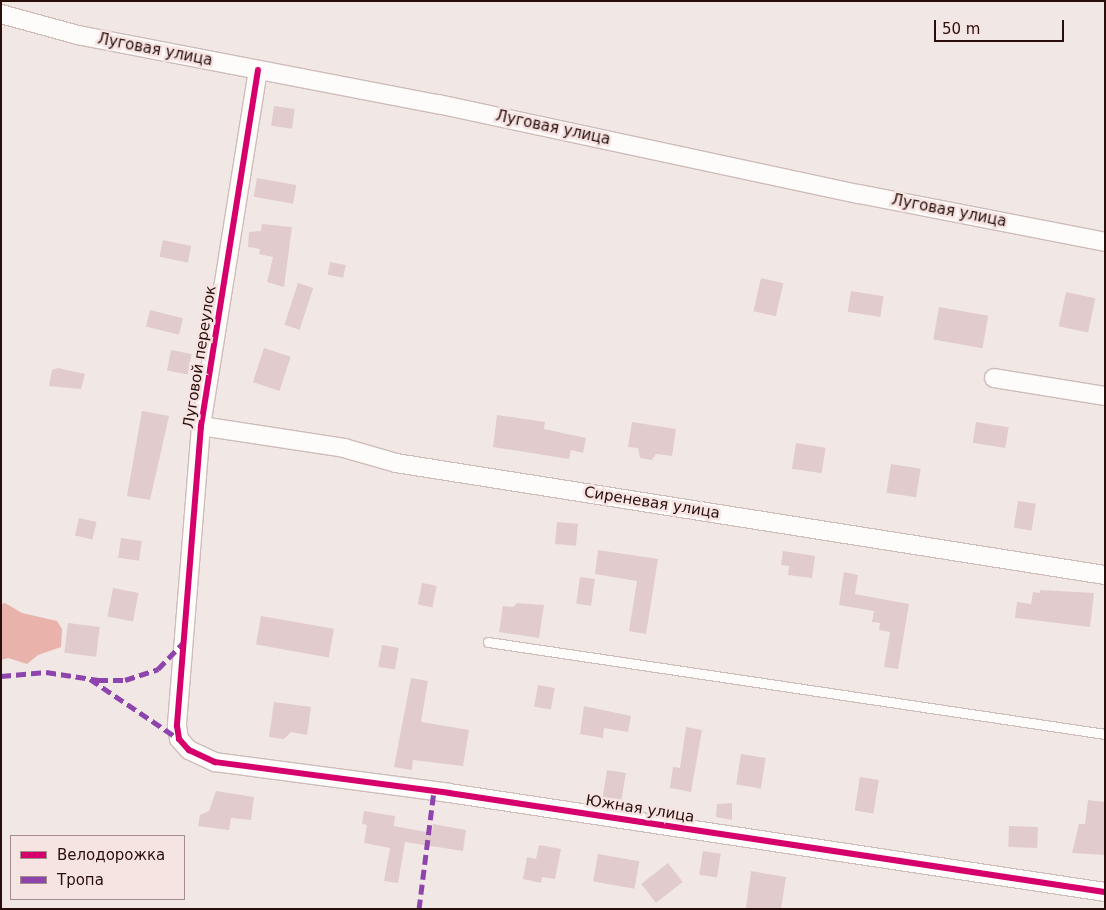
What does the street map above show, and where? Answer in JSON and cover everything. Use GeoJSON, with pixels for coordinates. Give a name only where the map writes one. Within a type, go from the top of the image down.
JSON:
{"type":"FeatureCollection","features":[{"type":"Feature","properties":{"kind":"street","name":"Луговая улица"},"geometry":{"type":"LineString","coordinates":[[1,14],[78,35],[438,104],[859,194],[1105,242]]}},
{"type":"Feature","properties":{"kind":"street","name":"Луговой переулок"},"geometry":{"type":"LineString","coordinates":[[179,739],[177,726],[201,426],[258,70]]}},
{"type":"Feature","properties":{"kind":"street"},"geometry":{"type":"LineString","coordinates":[[994,378],[1105,396]]}},
{"type":"Feature","properties":{"kind":"street","name":"Сиреневая улица"},"geometry":{"type":"LineString","coordinates":[[201,426],[344,448],[396,463],[1105,575]]}},
{"type":"Feature","properties":{"kind":"street","name":"Южная улица"},"geometry":{"type":"LineString","coordinates":[[179,739],[196,756],[215,762],[449,793],[1105,892]]}},
{"type":"Feature","properties":{"kind":"lane"},"geometry":{"type":"LineString","coordinates":[[488,642],[1105,734]]}},
{"type":"Feature","properties":{"kind":"shaded area"},"geometry":{"type":"Polygon","coordinates":[[[5,603],[22,613],[57,621],[62,629],[61,647],[38,655],[27,664],[8,658],[1,660],[1,604],[5,603]]]}},
{"type":"Feature","properties":{"kind":"building"},"geometry":{"type":"Polygon","coordinates":[[[274,106],[295,109],[292,129],[271,126],[274,106]]]}},
{"type":"Feature","properties":{"kind":"building"},"geometry":{"type":"Polygon","coordinates":[[[257,178],[296,185],[293,204],[254,197],[257,178]]]}},
{"type":"Feature","properties":{"kind":"building"},"geometry":{"type":"Polygon","coordinates":[[[262,224],[292,227],[284,287],[267,282],[273,257],[259,254],[260,249],[248,247],[249,232],[261,231],[262,224]]]}},
{"type":"Feature","properties":{"kind":"building"},"geometry":{"type":"Polygon","coordinates":[[[163,240],[191,246],[188,263],[159,257],[163,240]]]}},
{"type":"Feature","properties":{"kind":"building"},"geometry":{"type":"Polygon","coordinates":[[[330,262],[346,265],[343,278],[328,275],[330,262]]]}},
{"type":"Feature","properties":{"kind":"building"},"geometry":{"type":"Polygon","coordinates":[[[761,278],[783,283],[776,316],[753,311],[761,278]]]}},
{"type":"Feature","properties":{"kind":"building"},"geometry":{"type":"Polygon","coordinates":[[[298,283],[313,288],[300,330],[284,325],[298,283]]]}},
{"type":"Feature","properties":{"kind":"building"},"geometry":{"type":"Polygon","coordinates":[[[851,291],[884,296],[880,317],[848,312],[851,291]]]}},
{"type":"Feature","properties":{"kind":"building"},"geometry":{"type":"Polygon","coordinates":[[[1066,292],[1095,298],[1088,332],[1059,326],[1066,292]]]}},
{"type":"Feature","properties":{"kind":"building"},"geometry":{"type":"Polygon","coordinates":[[[939,307],[988,316],[983,348],[933,339],[939,307]]]}},
{"type":"Feature","properties":{"kind":"building"},"geometry":{"type":"Polygon","coordinates":[[[150,310],[183,318],[179,335],[146,326],[150,310]]]}},
{"type":"Feature","properties":{"kind":"building"},"geometry":{"type":"Polygon","coordinates":[[[264,348],[291,357],[280,391],[253,382],[264,348]]]}},
{"type":"Feature","properties":{"kind":"building"},"geometry":{"type":"Polygon","coordinates":[[[171,350],[192,354],[188,375],[167,371],[171,350]]]}},
{"type":"Feature","properties":{"kind":"building"},"geometry":{"type":"Polygon","coordinates":[[[58,368],[85,374],[81,389],[49,386],[52,370],[58,368]]]}},
{"type":"Feature","properties":{"kind":"building"},"geometry":{"type":"Polygon","coordinates":[[[142,411],[169,416],[150,500],[127,496],[142,411]]]}},
{"type":"Feature","properties":{"kind":"building"},"geometry":{"type":"Polygon","coordinates":[[[497,415],[545,422],[544,429],[586,438],[583,453],[571,450],[569,459],[493,447],[497,415]]]}},
{"type":"Feature","properties":{"kind":"building"},"geometry":{"type":"Polygon","coordinates":[[[632,422],[676,429],[672,456],[656,454],[652,460],[640,458],[638,448],[628,447],[632,422]]]}},
{"type":"Feature","properties":{"kind":"building"},"geometry":{"type":"Polygon","coordinates":[[[976,422],[1009,427],[1005,448],[973,443],[976,422]]]}},
{"type":"Feature","properties":{"kind":"building"},"geometry":{"type":"Polygon","coordinates":[[[796,443],[826,448],[822,473],[792,469],[796,443]]]}},
{"type":"Feature","properties":{"kind":"building"},"geometry":{"type":"Polygon","coordinates":[[[891,464],[921,469],[916,497],[886,493],[891,464]]]}},
{"type":"Feature","properties":{"kind":"building"},"geometry":{"type":"Polygon","coordinates":[[[1018,501],[1036,504],[1032,530],[1014,528],[1018,501]]]}},
{"type":"Feature","properties":{"kind":"building"},"geometry":{"type":"Polygon","coordinates":[[[79,518],[97,522],[92,540],[75,536],[79,518]]]}},
{"type":"Feature","properties":{"kind":"building"},"geometry":{"type":"Polygon","coordinates":[[[557,522],[578,524],[576,546],[555,544],[557,522]]]}},
{"type":"Feature","properties":{"kind":"building"},"geometry":{"type":"Polygon","coordinates":[[[121,538],[142,541],[139,561],[118,558],[121,538]]]}},
{"type":"Feature","properties":{"kind":"building"},"geometry":{"type":"Polygon","coordinates":[[[598,550],[658,559],[646,634],[629,631],[637,581],[595,574],[598,550]]]}},
{"type":"Feature","properties":{"kind":"building"},"geometry":{"type":"Polygon","coordinates":[[[783,551],[815,556],[812,578],[788,575],[789,566],[781,565],[783,551]]]}},
{"type":"Feature","properties":{"kind":"building"},"geometry":{"type":"Polygon","coordinates":[[[844,572],[858,575],[855,594],[909,604],[898,669],[884,667],[890,632],[879,630],[880,623],[872,622],[874,611],[839,605],[844,572]]]}},
{"type":"Feature","properties":{"kind":"building"},"geometry":{"type":"Polygon","coordinates":[[[580,577],[595,579],[591,606],[576,604],[580,577]]]}},
{"type":"Feature","properties":{"kind":"building"},"geometry":{"type":"Polygon","coordinates":[[[422,583],[437,586],[433,607],[418,605],[422,583]]]}},
{"type":"Feature","properties":{"kind":"building"},"geometry":{"type":"Polygon","coordinates":[[[113,588],[139,593],[133,621],[107,616],[113,588]]]}},
{"type":"Feature","properties":{"kind":"building"},"geometry":{"type":"Polygon","coordinates":[[[1040,590],[1094,593],[1090,627],[1015,618],[1017,602],[1031,604],[1033,592],[1040,593],[1040,590]]]}},
{"type":"Feature","properties":{"kind":"building"},"geometry":{"type":"Polygon","coordinates":[[[517,603],[544,605],[539,638],[499,632],[503,606],[513,607],[517,603]]]}},
{"type":"Feature","properties":{"kind":"building"},"geometry":{"type":"Polygon","coordinates":[[[261,616],[334,629],[329,657],[256,645],[261,616]]]}},
{"type":"Feature","properties":{"kind":"building"},"geometry":{"type":"Polygon","coordinates":[[[68,623],[100,627],[96,657],[64,653],[68,623]]]}},
{"type":"Feature","properties":{"kind":"building"},"geometry":{"type":"Polygon","coordinates":[[[382,645],[399,648],[395,670],[378,667],[382,645]]]}},
{"type":"Feature","properties":{"kind":"building"},"geometry":{"type":"Polygon","coordinates":[[[411,678],[428,681],[421,722],[469,730],[463,766],[413,760],[412,770],[394,767],[411,678]]]}},
{"type":"Feature","properties":{"kind":"building"},"geometry":{"type":"Polygon","coordinates":[[[538,685],[555,688],[551,710],[534,707],[538,685]]]}},
{"type":"Feature","properties":{"kind":"building"},"geometry":{"type":"Polygon","coordinates":[[[274,702],[311,707],[307,735],[291,732],[284,739],[269,737],[274,702]]]}},
{"type":"Feature","properties":{"kind":"building"},"geometry":{"type":"Polygon","coordinates":[[[584,706],[631,716],[628,732],[604,728],[603,738],[580,734],[584,706]]]}},
{"type":"Feature","properties":{"kind":"building"},"geometry":{"type":"Polygon","coordinates":[[[686,727],[702,730],[691,792],[670,788],[673,767],[680,768],[686,727]]]}},
{"type":"Feature","properties":{"kind":"building"},"geometry":{"type":"Polygon","coordinates":[[[741,754],[766,758],[761,789],[736,785],[741,754]]]}},
{"type":"Feature","properties":{"kind":"building"},"geometry":{"type":"Polygon","coordinates":[[[607,770],[626,773],[621,801],[603,798],[607,770]]]}},
{"type":"Feature","properties":{"kind":"building"},"geometry":{"type":"Polygon","coordinates":[[[860,777],[879,780],[873,814],[855,811],[860,777]]]}},
{"type":"Feature","properties":{"kind":"building"},"geometry":{"type":"Polygon","coordinates":[[[216,791],[254,797],[251,820],[231,818],[229,830],[198,826],[200,815],[209,811],[216,791]]]}},
{"type":"Feature","properties":{"kind":"building"},"geometry":{"type":"Polygon","coordinates":[[[1088,800],[1105,802],[1105,855],[1072,853],[1079,824],[1085,824],[1088,800]]]}},
{"type":"Feature","properties":{"kind":"building"},"geometry":{"type":"Polygon","coordinates":[[[732,803],[732,820],[716,817],[717,804],[732,803]]]}},
{"type":"Feature","properties":{"kind":"building"},"geometry":{"type":"Polygon","coordinates":[[[364,811],[395,816],[394,826],[432,833],[433,824],[466,830],[463,851],[405,842],[398,883],[384,881],[390,848],[364,843],[367,825],[362,824],[364,811]]]}},
{"type":"Feature","properties":{"kind":"building"},"geometry":{"type":"Polygon","coordinates":[[[1009,826],[1038,827],[1037,848],[1008,847],[1009,826]]]}},
{"type":"Feature","properties":{"kind":"building"},"geometry":{"type":"Polygon","coordinates":[[[539,845],[561,849],[555,879],[542,877],[541,883],[523,879],[527,857],[536,859],[539,845]]]}},
{"type":"Feature","properties":{"kind":"building"},"geometry":{"type":"Polygon","coordinates":[[[703,851],[721,854],[717,878],[699,875],[703,851]]]}},
{"type":"Feature","properties":{"kind":"building"},"geometry":{"type":"Polygon","coordinates":[[[598,854],[639,861],[634,889],[593,882],[598,854]]]}},
{"type":"Feature","properties":{"kind":"building"},"geometry":{"type":"Polygon","coordinates":[[[668,863],[683,882],[656,903],[641,884],[668,863]]]}},
{"type":"Feature","properties":{"kind":"building"},"geometry":{"type":"Polygon","coordinates":[[[751,871],[786,877],[781,909],[746,908],[751,871]]]}},
{"type":"Feature","properties":{"kind":"marked path"},"geometry":{"type":"LineString","coordinates":[[1,676],[46,672],[98,680],[125,680],[158,669],[183,643]]}},
{"type":"Feature","properties":{"kind":"marked path"},"geometry":{"type":"LineString","coordinates":[[90,679],[179,739]]}},
{"type":"Feature","properties":{"kind":"marked path"},"geometry":{"type":"LineString","coordinates":[[419,909],[434,791]]}},
{"type":"Feature","properties":{"kind":"cycle path"},"geometry":{"type":"LineString","coordinates":[[258,70],[201,426],[177,726],[179,739],[189,750],[215,762],[449,793],[1105,892]]}}]}
